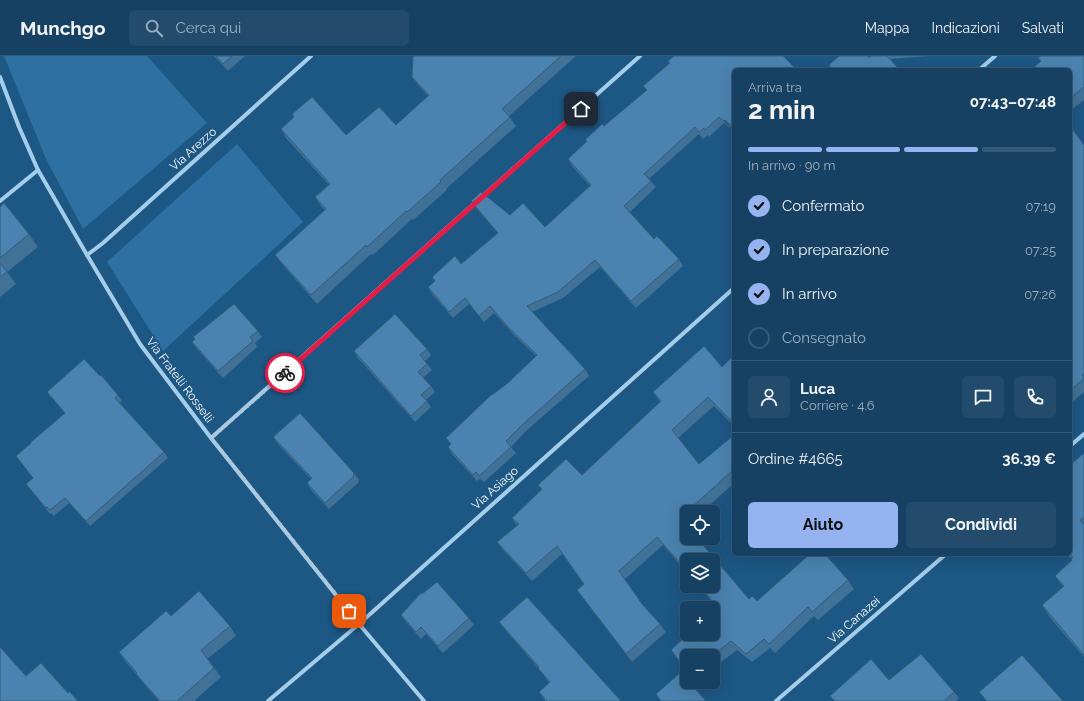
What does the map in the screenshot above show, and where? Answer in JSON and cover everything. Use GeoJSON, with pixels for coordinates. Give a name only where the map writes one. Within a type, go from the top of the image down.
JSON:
{"type":"FeatureCollection","features":[{"type":"Feature","properties":{"kind":"street","name":"Via Arezzo"},"geometry":{"type":"LineString","coordinates":[[87,255],[103,243],[311,56]]}},
{"type":"Feature","properties":{"kind":"street"},"geometry":{"type":"LineString","coordinates":[[211,438],[640,56]]}},
{"type":"Feature","properties":{"kind":"street"},"geometry":{"type":"LineString","coordinates":[[981,68],[994,56]]}},
{"type":"Feature","properties":{"kind":"street","name":"Via Fratelli Rosselli"},"geometry":{"type":"LineString","coordinates":[[0,77],[38,170],[140,344],[211,438],[359,624],[424,701]]}},
{"type":"Feature","properties":{"kind":"street"},"geometry":{"type":"LineString","coordinates":[[0,200],[38,170]]}},
{"type":"Feature","properties":{"kind":"street","name":"Via Asiago"},"geometry":{"type":"LineString","coordinates":[[268,701],[359,624],[732,290]]}},
{"type":"Feature","properties":{"kind":"street"},"geometry":{"type":"LineString","coordinates":[[1072,444],[1084,434]]}},
{"type":"Feature","properties":{"kind":"street","name":"Via Canazei"},"geometry":{"type":"LineString","coordinates":[[776,701],[944,556]]}},
{"type":"Feature","properties":{"kind":"shaded area"},"geometry":{"type":"Polygon","coordinates":[[[4,56],[147,56],[207,123],[83,229],[46,159],[4,56]]]}},
{"type":"Feature","properties":{"kind":"shaded area"},"geometry":{"type":"Polygon","coordinates":[[[237,144],[303,222],[163,351],[107,262],[237,144]]]}},
{"type":"Feature","properties":{"kind":"building"},"geometry":{"type":"Polygon","coordinates":[[[216,56],[232,56],[223,64],[216,56]]]}},
{"type":"Feature","properties":{"kind":"building"},"geometry":{"type":"Polygon","coordinates":[[[413,56],[561,56],[502,109],[510,117],[440,180],[441,182],[407,212],[406,211],[367,247],[366,245],[311,295],[275,255],[326,209],[315,197],[330,184],[281,129],[294,117],[292,114],[312,97],[346,135],[379,107],[396,125],[429,95],[412,77],[413,56]]]}},
{"type":"Feature","properties":{"kind":"building"},"geometry":{"type":"Polygon","coordinates":[[[674,56],[783,56],[795,68],[732,68],[732,126],[719,117],[705,130],[704,128],[699,132],[695,127],[644,174],[651,181],[624,206],[654,239],[657,236],[679,259],[631,301],[595,260],[558,292],[527,306],[585,369],[506,441],[511,447],[479,476],[476,472],[473,475],[448,447],[451,444],[446,438],[491,395],[509,382],[537,355],[509,328],[490,306],[479,316],[465,298],[449,312],[428,287],[435,281],[432,277],[455,256],[461,264],[498,233],[471,201],[481,192],[510,215],[523,203],[545,227],[591,185],[568,159],[602,124],[604,126],[647,90],[643,86],[670,63],[668,61],[674,56]]]}},
{"type":"Feature","properties":{"kind":"building"},"geometry":{"type":"Polygon","coordinates":[[[839,56],[868,56],[869,58],[871,56],[887,56],[898,68],[830,68],[829,65],[839,56]]]}},
{"type":"Feature","properties":{"kind":"building"},"geometry":{"type":"Polygon","coordinates":[[[1041,56],[1084,56],[1084,87],[1072,96],[1072,68],[1033,68],[1041,61],[1038,58],[1041,56]]]}},
{"type":"Feature","properties":{"kind":"building"},"geometry":{"type":"Polygon","coordinates":[[[1072,129],[1084,145],[1084,373],[1082,375],[1084,378],[1072,389],[1072,129]]]}},
{"type":"Feature","properties":{"kind":"building"},"geometry":{"type":"Polygon","coordinates":[[[4,203],[29,234],[0,258],[0,207],[4,203]]]}},
{"type":"Feature","properties":{"kind":"building"},"geometry":{"type":"Polygon","coordinates":[[[0,263],[7,272],[0,277],[0,263]]]}},
{"type":"Feature","properties":{"kind":"building"},"geometry":{"type":"Polygon","coordinates":[[[234,304],[258,331],[250,337],[253,341],[218,371],[192,342],[195,339],[193,337],[234,304]]]}},
{"type":"Feature","properties":{"kind":"building"},"geometry":{"type":"Polygon","coordinates":[[[395,314],[427,349],[420,355],[427,364],[418,372],[431,386],[421,395],[427,401],[411,416],[354,351],[395,314]]]}},
{"type":"Feature","properties":{"kind":"building"},"geometry":{"type":"Polygon","coordinates":[[[704,346],[722,367],[732,357],[732,422],[708,397],[672,430],[699,464],[732,437],[732,471],[694,505],[680,505],[680,545],[703,545],[710,553],[680,553],[680,563],[657,537],[619,571],[642,604],[660,624],[626,654],[577,590],[584,584],[557,546],[526,573],[497,542],[519,524],[512,518],[542,489],[538,485],[566,459],[582,475],[661,401],[653,392],[704,346]]]}},
{"type":"Feature","properties":{"kind":"building"},"geometry":{"type":"Polygon","coordinates":[[[84,359],[100,376],[101,375],[118,395],[115,398],[164,452],[86,521],[65,498],[50,510],[47,507],[46,508],[26,484],[33,478],[16,456],[65,413],[47,392],[84,359]]]}},
{"type":"Feature","properties":{"kind":"building"},"geometry":{"type":"Polygon","coordinates":[[[300,413],[354,473],[354,476],[325,503],[307,483],[312,478],[273,437],[300,413]]]}},
{"type":"Feature","properties":{"kind":"building"},"geometry":{"type":"Polygon","coordinates":[[[1084,453],[1084,517],[1080,520],[1084,525],[1084,655],[1042,605],[1064,586],[1055,576],[1072,560],[1071,558],[1073,557],[1072,463],[1084,453]]]}},
{"type":"Feature","properties":{"kind":"building"},"geometry":{"type":"Polygon","coordinates":[[[808,556],[827,556],[848,580],[812,612],[808,607],[769,644],[764,639],[746,654],[731,641],[720,650],[680,649],[680,662],[671,650],[681,641],[720,641],[720,601],[712,601],[706,593],[720,593],[720,565],[749,599],[752,596],[757,601],[808,556]]]}},
{"type":"Feature","properties":{"kind":"building"},"geometry":{"type":"Polygon","coordinates":[[[437,582],[469,618],[438,646],[421,627],[416,632],[401,615],[421,593],[422,594],[437,582]]]}},
{"type":"Feature","properties":{"kind":"building"},"geometry":{"type":"Polygon","coordinates":[[[199,591],[230,626],[201,650],[214,668],[177,701],[160,701],[119,652],[166,611],[171,616],[199,591]]]}},
{"type":"Feature","properties":{"kind":"building"},"geometry":{"type":"Polygon","coordinates":[[[527,597],[621,701],[547,701],[539,692],[550,682],[538,668],[539,667],[499,622],[527,597]]]}},
{"type":"Feature","properties":{"kind":"building"},"geometry":{"type":"Polygon","coordinates":[[[0,647],[26,676],[41,663],[68,693],[69,691],[78,701],[0,701],[0,647]]]}},
{"type":"Feature","properties":{"kind":"building"},"geometry":{"type":"Polygon","coordinates":[[[921,654],[954,692],[944,701],[835,701],[830,696],[871,659],[889,680],[921,654]]]}},
{"type":"Feature","properties":{"kind":"building"},"geometry":{"type":"Polygon","coordinates":[[[1022,655],[1063,701],[987,701],[979,692],[1022,655]]]}},
{"type":"Feature","properties":{"kind":"building"},"geometry":{"type":"Polygon","coordinates":[[[680,673],[680,689],[695,689],[706,701],[661,701],[656,694],[680,673]]]}},
{"type":"Feature","properties":{"kind":"way so far"},"geometry":{"type":"LineString","coordinates":[[285,373],[211,438],[349,611]]}},
{"type":"Feature","properties":{"kind":"route"},"geometry":{"type":"LineString","coordinates":[[285,373],[581,109]]}}]}
